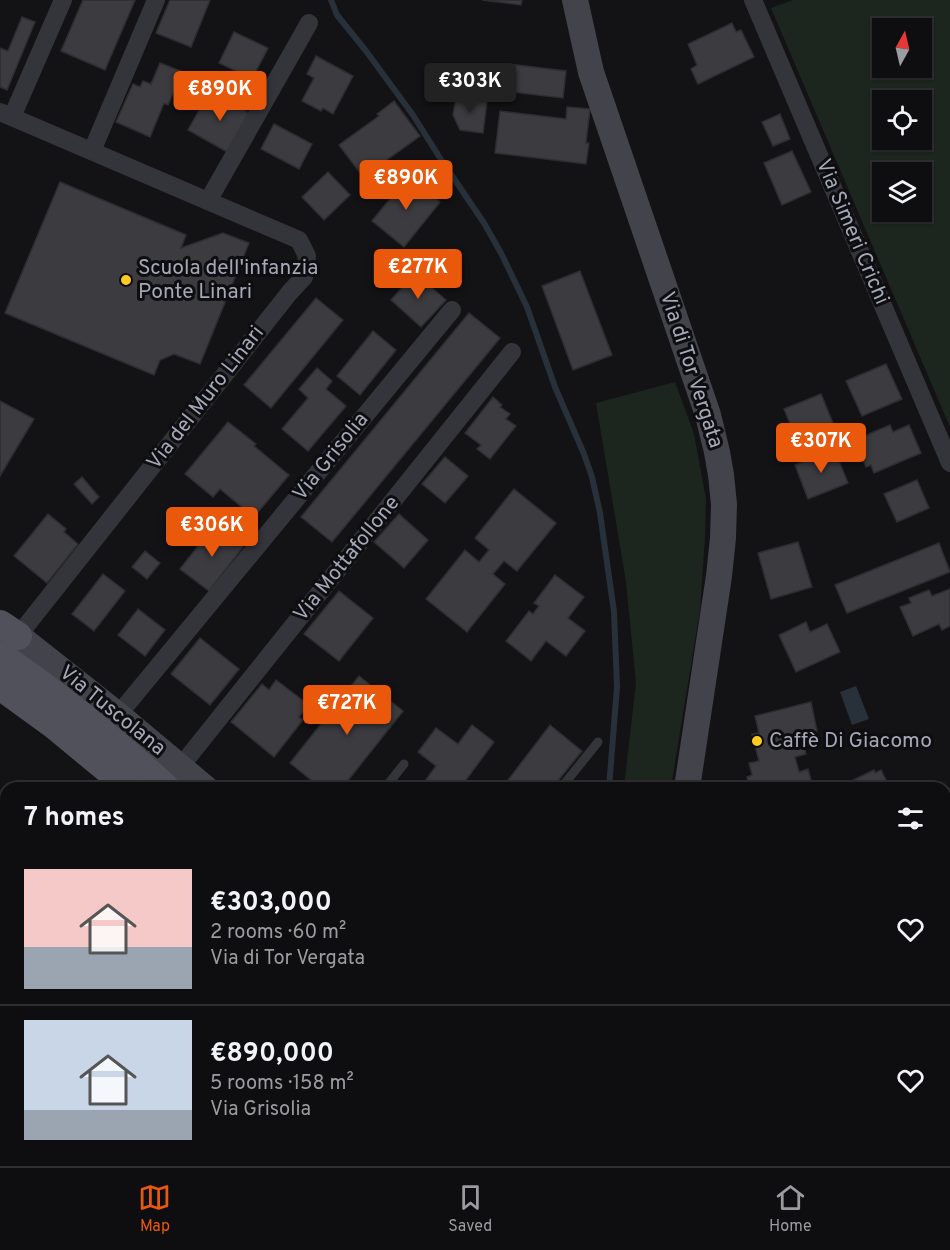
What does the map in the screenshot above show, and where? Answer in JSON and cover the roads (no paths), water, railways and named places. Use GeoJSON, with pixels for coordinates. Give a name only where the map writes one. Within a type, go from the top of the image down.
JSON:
{"type":"FeatureCollection","features":[{"type":"Feature","properties":{"kind":"main road","name":"Via di Tor Vergata"},"geometry":{"type":"LineString","coordinates":[[575,0],[591,72],[708,415],[721,475],[724,504],[723,550],[688,782]]}},
{"type":"Feature","properties":{"kind":"main road","name":"Via Tuscolana"},"geometry":{"type":"LineString","coordinates":[[6,638],[118,715],[174,777]]}},
{"type":"Feature","properties":{"kind":"main road","name":"Via Tuscolana"},"geometry":{"type":"LineString","coordinates":[[6,638],[55,695],[125,750],[174,777]]}},
{"type":"Feature","properties":{"kind":"main road"},"geometry":{"type":"LineString","coordinates":[[0,686],[55,726],[123,782]]}},
{"type":"Feature","properties":{"kind":"street"},"geometry":{"type":"LineString","coordinates":[[6,115],[63,0]]}},
{"type":"Feature","properties":{"kind":"street"},"geometry":{"type":"LineString","coordinates":[[92,151],[156,0]]}},
{"type":"Feature","properties":{"kind":"street","name":"Via Simeri Crichi"},"geometry":{"type":"LineString","coordinates":[[753,0],[950,464]]}},
{"type":"Feature","properties":{"kind":"street"},"geometry":{"type":"LineString","coordinates":[[208,201],[309,23]]}},
{"type":"Feature","properties":{"kind":"street","name":"Via del Muro Linari"},"geometry":{"type":"LineString","coordinates":[[6,115],[299,240],[307,256],[304,277],[6,638]]}},
{"type":"Feature","properties":{"kind":"street","name":"Via Grisolia"},"geometry":{"type":"LineString","coordinates":[[118,715],[452,310]]}},
{"type":"Feature","properties":{"kind":"street","name":"Via Mottafollone"},"geometry":{"type":"LineString","coordinates":[[174,777],[512,352]]}},
{"type":"Feature","properties":{"kind":"lane"},"geometry":{"type":"LineString","coordinates":[[566,782],[598,742]]}},
{"type":"Feature","properties":{"kind":"lane"},"geometry":{"type":"LineString","coordinates":[[390,782],[404,764]]}},
{"type":"Feature","properties":{"kind":"waterway"},"geometry":{"type":"LineString","coordinates":[[331,0],[337,15],[413,115],[501,253],[527,307],[555,387],[584,454],[600,513],[614,612],[617,687],[609,782]]}},
{"type":"Feature","properties":{"kind":"place","name":"Scuola dell'infanzia Ponte Linari"},"geometry":{"type":"Point","coordinates":[126,280]}},
{"type":"Feature","properties":{"kind":"place","name":"Caffè Di Giacomo"},"geometry":{"type":"Point","coordinates":[757,741]}}]}
